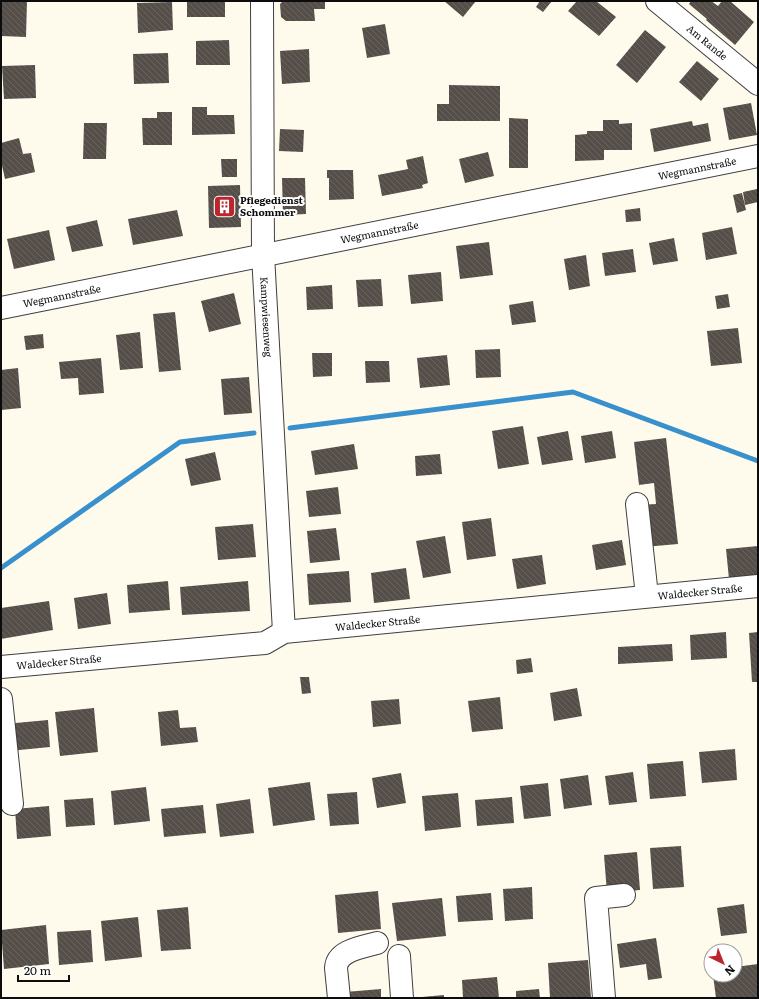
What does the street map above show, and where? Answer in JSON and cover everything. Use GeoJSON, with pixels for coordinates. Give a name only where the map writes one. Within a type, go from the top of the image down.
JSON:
{"type":"FeatureCollection","features":[{"type":"Feature","properties":{"kind":"street","name":"Kampwiesenweg"},"geometry":{"type":"LineString","coordinates":[[262,1],[263,255],[284,632]]}},
{"type":"Feature","properties":{"kind":"street","name":"Am Rande"},"geometry":{"type":"LineString","coordinates":[[658,1],[758,84]]}},
{"type":"Feature","properties":{"kind":"street","name":"Wegmannstraße"},"geometry":{"type":"LineString","coordinates":[[1,308],[758,156]]}},
{"type":"Feature","properties":{"kind":"street"},"geometry":{"type":"LineString","coordinates":[[637,504],[647,596]]}},
{"type":"Feature","properties":{"kind":"street","name":"Waldecker Straße"},"geometry":{"type":"LineString","coordinates":[[1,667],[265,643],[284,632],[758,586]]}},
{"type":"Feature","properties":{"kind":"street"},"geometry":{"type":"LineString","coordinates":[[1,699],[12,804]]}},
{"type":"Feature","properties":{"kind":"street"},"geometry":{"type":"LineString","coordinates":[[604,998],[596,898],[624,895]]}},
{"type":"Feature","properties":{"kind":"street"},"geometry":{"type":"LineString","coordinates":[[339,998],[336,968],[340,957],[347,952],[377,943]]}},
{"type":"Feature","properties":{"kind":"street"},"geometry":{"type":"LineString","coordinates":[[399,956],[402,998]]}},
{"type":"Feature","properties":{"kind":"building"},"geometry":{"type":"Polygon","coordinates":[[[1,1],[27,1],[26,37],[1,36],[1,1]]]}},
{"type":"Feature","properties":{"kind":"building"},"geometry":{"type":"Polygon","coordinates":[[[187,1],[225,1],[225,17],[187,17],[187,1]]]}},
{"type":"Feature","properties":{"kind":"building"},"geometry":{"type":"Polygon","coordinates":[[[283,1],[325,1],[325,9],[314,9],[315,21],[286,21],[281,17],[280,4],[283,1]]]}},
{"type":"Feature","properties":{"kind":"building"},"geometry":{"type":"Polygon","coordinates":[[[444,1],[476,1],[463,17],[444,1]]]}},
{"type":"Feature","properties":{"kind":"building"},"geometry":{"type":"Polygon","coordinates":[[[540,1],[552,1],[543,12],[536,7],[540,1]]]}},
{"type":"Feature","properties":{"kind":"building"},"geometry":{"type":"Polygon","coordinates":[[[577,1],[596,1],[616,17],[599,36],[568,11],[577,1]]]}},
{"type":"Feature","properties":{"kind":"building"},"geometry":{"type":"Polygon","coordinates":[[[691,1],[711,1],[718,6],[722,1],[730,1],[754,22],[735,45],[689,4],[691,1]]]}},
{"type":"Feature","properties":{"kind":"building"},"geometry":{"type":"Polygon","coordinates":[[[172,2],[173,30],[138,33],[137,3],[172,2]]]}},
{"type":"Feature","properties":{"kind":"building"},"geometry":{"type":"Polygon","coordinates":[[[385,24],[390,54],[367,58],[362,28],[385,24]]]}},
{"type":"Feature","properties":{"kind":"building"},"geometry":{"type":"Polygon","coordinates":[[[645,30],[666,47],[637,83],[616,65],[645,30]]]}},
{"type":"Feature","properties":{"kind":"building"},"geometry":{"type":"Polygon","coordinates":[[[229,40],[230,65],[196,65],[196,41],[229,40]]]}},
{"type":"Feature","properties":{"kind":"building"},"geometry":{"type":"Polygon","coordinates":[[[309,49],[310,82],[282,84],[280,51],[309,49]]]}},
{"type":"Feature","properties":{"kind":"building"},"geometry":{"type":"Polygon","coordinates":[[[168,53],[169,83],[134,84],[133,54],[168,53]]]}},
{"type":"Feature","properties":{"kind":"building"},"geometry":{"type":"Polygon","coordinates":[[[697,61],[719,79],[701,101],[679,82],[697,61]]]}},
{"type":"Feature","properties":{"kind":"building"},"geometry":{"type":"Polygon","coordinates":[[[35,65],[36,98],[4,99],[2,66],[35,65]]]}},
{"type":"Feature","properties":{"kind":"building"},"geometry":{"type":"Polygon","coordinates":[[[449,85],[500,86],[500,121],[437,121],[437,104],[449,104],[449,85]]]}},
{"type":"Feature","properties":{"kind":"building"},"geometry":{"type":"Polygon","coordinates":[[[751,103],[757,135],[729,140],[723,108],[751,103]]]}},
{"type":"Feature","properties":{"kind":"building"},"geometry":{"type":"Polygon","coordinates":[[[192,107],[207,107],[207,115],[234,115],[235,134],[192,135],[192,107]]]}},
{"type":"Feature","properties":{"kind":"building"},"geometry":{"type":"Polygon","coordinates":[[[157,112],[172,112],[172,145],[143,145],[142,118],[157,118],[157,112]]]}},
{"type":"Feature","properties":{"kind":"building"},"geometry":{"type":"Polygon","coordinates":[[[509,118],[528,119],[528,168],[509,168],[509,118]]]}},
{"type":"Feature","properties":{"kind":"building"},"geometry":{"type":"Polygon","coordinates":[[[603,120],[619,120],[619,124],[632,123],[632,150],[604,150],[604,160],[575,161],[575,135],[587,134],[587,131],[603,131],[603,120]]]}},
{"type":"Feature","properties":{"kind":"building"},"geometry":{"type":"Polygon","coordinates":[[[692,121],[693,126],[708,123],[711,141],[654,152],[650,129],[692,121]]]}},
{"type":"Feature","properties":{"kind":"building"},"geometry":{"type":"Polygon","coordinates":[[[84,123],[107,123],[106,159],[83,159],[84,123]]]}},
{"type":"Feature","properties":{"kind":"building"},"geometry":{"type":"Polygon","coordinates":[[[280,129],[304,130],[303,152],[279,151],[280,129]]]}},
{"type":"Feature","properties":{"kind":"building"},"geometry":{"type":"Polygon","coordinates":[[[19,138],[23,154],[31,153],[35,172],[5,179],[1,161],[1,143],[19,138]]]}},
{"type":"Feature","properties":{"kind":"building"},"geometry":{"type":"Polygon","coordinates":[[[488,152],[494,176],[465,183],[459,159],[488,152]]]}},
{"type":"Feature","properties":{"kind":"building"},"geometry":{"type":"Polygon","coordinates":[[[423,156],[428,183],[422,185],[423,188],[382,196],[378,175],[408,169],[406,160],[423,156]]]}},
{"type":"Feature","properties":{"kind":"building"},"geometry":{"type":"Polygon","coordinates":[[[221,159],[237,159],[237,177],[222,177],[221,159]]]}},
{"type":"Feature","properties":{"kind":"building"},"geometry":{"type":"Polygon","coordinates":[[[327,170],[353,170],[354,199],[329,200],[329,178],[327,178],[327,170]]]}},
{"type":"Feature","properties":{"kind":"building"},"geometry":{"type":"Polygon","coordinates":[[[282,178],[305,178],[306,214],[283,215],[282,178]]]}},
{"type":"Feature","properties":{"kind":"building","name":"Pflegedienst Schommer"},"geometry":{"type":"Polygon","coordinates":[[[240,185],[241,227],[209,228],[208,186],[240,185]]]}},
{"type":"Feature","properties":{"kind":"building"},"geometry":{"type":"Polygon","coordinates":[[[757,189],[758,202],[745,205],[743,192],[757,189]]]}},
{"type":"Feature","properties":{"kind":"building"},"geometry":{"type":"Polygon","coordinates":[[[742,193],[746,210],[737,213],[733,195],[742,193]]]}},
{"type":"Feature","properties":{"kind":"building"},"geometry":{"type":"Polygon","coordinates":[[[640,208],[641,221],[626,222],[625,210],[640,208]]]}},
{"type":"Feature","properties":{"kind":"building"},"geometry":{"type":"Polygon","coordinates":[[[177,210],[183,236],[133,245],[128,219],[177,210]]]}},
{"type":"Feature","properties":{"kind":"building"},"geometry":{"type":"Polygon","coordinates":[[[97,220],[103,246],[72,252],[66,227],[97,220]]]}},
{"type":"Feature","properties":{"kind":"building"},"geometry":{"type":"Polygon","coordinates":[[[732,227],[737,254],[706,260],[702,233],[732,227]]]}},
{"type":"Feature","properties":{"kind":"building"},"geometry":{"type":"Polygon","coordinates":[[[49,230],[55,260],[14,269],[7,239],[49,230]]]}},
{"type":"Feature","properties":{"kind":"building"},"geometry":{"type":"Polygon","coordinates":[[[674,238],[678,261],[653,265],[649,243],[674,238]]]}},
{"type":"Feature","properties":{"kind":"building"},"geometry":{"type":"Polygon","coordinates":[[[489,242],[493,275],[460,279],[456,246],[489,242]]]}},
{"type":"Feature","properties":{"kind":"building"},"geometry":{"type":"Polygon","coordinates":[[[633,249],[636,272],[605,276],[602,253],[633,249]]]}},
{"type":"Feature","properties":{"kind":"building"},"geometry":{"type":"Polygon","coordinates":[[[586,255],[590,286],[569,290],[564,259],[586,255]]]}},
{"type":"Feature","properties":{"kind":"building"},"geometry":{"type":"Polygon","coordinates":[[[441,272],[443,301],[411,304],[408,275],[441,272]]]}},
{"type":"Feature","properties":{"kind":"building"},"geometry":{"type":"Polygon","coordinates":[[[381,279],[383,306],[358,307],[356,280],[381,279]]]}},
{"type":"Feature","properties":{"kind":"building"},"geometry":{"type":"Polygon","coordinates":[[[332,285],[333,309],[307,310],[306,287],[332,285]]]}},
{"type":"Feature","properties":{"kind":"building"},"geometry":{"type":"Polygon","coordinates":[[[234,293],[241,324],[209,332],[201,301],[234,293]]]}},
{"type":"Feature","properties":{"kind":"building"},"geometry":{"type":"Polygon","coordinates":[[[728,294],[730,307],[717,309],[715,296],[728,294]]]}},
{"type":"Feature","properties":{"kind":"building"},"geometry":{"type":"Polygon","coordinates":[[[533,301],[536,322],[512,325],[509,305],[533,301]]]}},
{"type":"Feature","properties":{"kind":"building"},"geometry":{"type":"Polygon","coordinates":[[[175,312],[181,370],[159,372],[153,314],[175,312]]]}},
{"type":"Feature","properties":{"kind":"building"},"geometry":{"type":"Polygon","coordinates":[[[738,328],[742,363],[711,366],[707,331],[738,328]]]}},
{"type":"Feature","properties":{"kind":"building"},"geometry":{"type":"Polygon","coordinates":[[[140,332],[143,368],[120,370],[116,335],[140,332]]]}},
{"type":"Feature","properties":{"kind":"building"},"geometry":{"type":"Polygon","coordinates":[[[43,334],[44,348],[26,350],[24,336],[43,334]]]}},
{"type":"Feature","properties":{"kind":"building"},"geometry":{"type":"Polygon","coordinates":[[[500,349],[501,377],[476,378],[475,350],[500,349]]]}},
{"type":"Feature","properties":{"kind":"building"},"geometry":{"type":"Polygon","coordinates":[[[312,353],[332,353],[332,376],[313,377],[312,353]]]}},
{"type":"Feature","properties":{"kind":"building"},"geometry":{"type":"Polygon","coordinates":[[[447,355],[450,385],[420,388],[417,358],[447,355]]]}},
{"type":"Feature","properties":{"kind":"building"},"geometry":{"type":"Polygon","coordinates":[[[101,358],[104,393],[79,395],[78,378],[61,379],[59,362],[101,358]]]}},
{"type":"Feature","properties":{"kind":"building"},"geometry":{"type":"Polygon","coordinates":[[[365,361],[389,361],[390,382],[366,383],[365,361]]]}},
{"type":"Feature","properties":{"kind":"building"},"geometry":{"type":"Polygon","coordinates":[[[18,368],[21,408],[1,410],[1,370],[18,368]]]}},
{"type":"Feature","properties":{"kind":"building"},"geometry":{"type":"Polygon","coordinates":[[[249,377],[252,413],[224,415],[221,379],[249,377]]]}},
{"type":"Feature","properties":{"kind":"building"},"geometry":{"type":"Polygon","coordinates":[[[523,426],[529,464],[498,469],[492,431],[523,426]]]}},
{"type":"Feature","properties":{"kind":"building"},"geometry":{"type":"Polygon","coordinates":[[[568,431],[573,460],[542,465],[537,437],[568,431]]]}},
{"type":"Feature","properties":{"kind":"building"},"geometry":{"type":"Polygon","coordinates":[[[612,431],[616,458],[585,463],[581,436],[612,431]]]}},
{"type":"Feature","properties":{"kind":"building"},"geometry":{"type":"Polygon","coordinates":[[[666,438],[678,544],[644,547],[640,505],[656,504],[654,483],[639,485],[634,442],[666,438]]]}},
{"type":"Feature","properties":{"kind":"building"},"geometry":{"type":"Polygon","coordinates":[[[354,444],[358,469],[315,475],[311,451],[354,444]]]}},
{"type":"Feature","properties":{"kind":"building"},"geometry":{"type":"Polygon","coordinates":[[[215,452],[221,480],[191,486],[185,459],[215,452]]]}},
{"type":"Feature","properties":{"kind":"building"},"geometry":{"type":"Polygon","coordinates":[[[440,454],[442,474],[416,476],[415,456],[440,454]]]}},
{"type":"Feature","properties":{"kind":"building"},"geometry":{"type":"Polygon","coordinates":[[[338,487],[341,514],[309,517],[306,491],[338,487]]]}},
{"type":"Feature","properties":{"kind":"building"},"geometry":{"type":"Polygon","coordinates":[[[491,518],[496,556],[467,560],[462,522],[491,518]]]}},
{"type":"Feature","properties":{"kind":"building"},"geometry":{"type":"Polygon","coordinates":[[[253,524],[256,557],[218,560],[215,527],[253,524]]]}},
{"type":"Feature","properties":{"kind":"building"},"geometry":{"type":"Polygon","coordinates":[[[336,528],[340,560],[310,563],[307,531],[336,528]]]}},
{"type":"Feature","properties":{"kind":"building"},"geometry":{"type":"Polygon","coordinates":[[[445,536],[451,573],[423,578],[416,541],[445,536]]]}},
{"type":"Feature","properties":{"kind":"building"},"geometry":{"type":"Polygon","coordinates":[[[622,540],[626,565],[596,570],[592,545],[622,540]]]}},
{"type":"Feature","properties":{"kind":"building"},"geometry":{"type":"Polygon","coordinates":[[[758,546],[758,575],[729,579],[726,549],[758,546]]]}},
{"type":"Feature","properties":{"kind":"building"},"geometry":{"type":"Polygon","coordinates":[[[542,555],[546,584],[517,589],[512,559],[542,555]]]}},
{"type":"Feature","properties":{"kind":"building"},"geometry":{"type":"Polygon","coordinates":[[[406,568],[410,599],[374,603],[371,573],[406,568]]]}},
{"type":"Feature","properties":{"kind":"building"},"geometry":{"type":"Polygon","coordinates":[[[349,571],[351,602],[309,605],[307,574],[349,571]]]}},
{"type":"Feature","properties":{"kind":"building"},"geometry":{"type":"Polygon","coordinates":[[[168,581],[170,610],[129,613],[127,585],[168,581]]]}},
{"type":"Feature","properties":{"kind":"building"},"geometry":{"type":"Polygon","coordinates":[[[248,581],[250,611],[182,615],[180,587],[248,581]]]}},
{"type":"Feature","properties":{"kind":"building"},"geometry":{"type":"Polygon","coordinates":[[[107,593],[111,624],[78,629],[74,598],[107,593]]]}},
{"type":"Feature","properties":{"kind":"building"},"geometry":{"type":"Polygon","coordinates":[[[49,601],[53,630],[1,639],[1,608],[49,601]]]}},
{"type":"Feature","properties":{"kind":"building"},"geometry":{"type":"Polygon","coordinates":[[[726,632],[727,658],[691,660],[690,635],[726,632]]]}},
{"type":"Feature","properties":{"kind":"building"},"geometry":{"type":"Polygon","coordinates":[[[758,632],[758,682],[752,682],[749,633],[758,632]]]}},
{"type":"Feature","properties":{"kind":"building"},"geometry":{"type":"Polygon","coordinates":[[[672,644],[673,661],[618,664],[618,647],[672,644]]]}},
{"type":"Feature","properties":{"kind":"building"},"geometry":{"type":"Polygon","coordinates":[[[531,658],[533,672],[517,674],[516,660],[531,658]]]}},
{"type":"Feature","properties":{"kind":"building"},"geometry":{"type":"Polygon","coordinates":[[[300,677],[309,677],[311,693],[302,694],[300,677]]]}},
{"type":"Feature","properties":{"kind":"building"},"geometry":{"type":"Polygon","coordinates":[[[577,688],[582,716],[554,721],[550,693],[577,688]]]}},
{"type":"Feature","properties":{"kind":"building"},"geometry":{"type":"Polygon","coordinates":[[[500,697],[503,729],[472,732],[468,701],[500,697]]]}},
{"type":"Feature","properties":{"kind":"building"},"geometry":{"type":"Polygon","coordinates":[[[399,699],[401,724],[373,727],[371,701],[399,699]]]}},
{"type":"Feature","properties":{"kind":"building"},"geometry":{"type":"Polygon","coordinates":[[[94,708],[98,752],[60,756],[55,712],[94,708]]]}},
{"type":"Feature","properties":{"kind":"building"},"geometry":{"type":"Polygon","coordinates":[[[178,710],[180,728],[196,727],[198,742],[161,746],[158,712],[178,710]]]}},
{"type":"Feature","properties":{"kind":"building"},"geometry":{"type":"Polygon","coordinates":[[[48,720],[50,747],[9,751],[5,724],[48,720]]]}},
{"type":"Feature","properties":{"kind":"building"},"geometry":{"type":"Polygon","coordinates":[[[735,749],[737,780],[702,783],[699,752],[735,749]]]}},
{"type":"Feature","properties":{"kind":"building"},"geometry":{"type":"Polygon","coordinates":[[[683,761],[686,796],[650,799],[647,764],[683,761]]]}},
{"type":"Feature","properties":{"kind":"building"},"geometry":{"type":"Polygon","coordinates":[[[633,772],[637,802],[609,805],[605,776],[633,772]]]}},
{"type":"Feature","properties":{"kind":"building"},"geometry":{"type":"Polygon","coordinates":[[[401,773],[406,803],[377,808],[372,778],[401,773]]]}},
{"type":"Feature","properties":{"kind":"building"},"geometry":{"type":"Polygon","coordinates":[[[588,775],[592,805],[564,809],[560,779],[588,775]]]}},
{"type":"Feature","properties":{"kind":"building"},"geometry":{"type":"Polygon","coordinates":[[[310,782],[315,820],[273,826],[268,788],[310,782]]]}},
{"type":"Feature","properties":{"kind":"building"},"geometry":{"type":"Polygon","coordinates":[[[548,783],[551,816],[524,819],[520,786],[548,783]]]}},
{"type":"Feature","properties":{"kind":"building"},"geometry":{"type":"Polygon","coordinates":[[[146,787],[150,821],[114,825],[111,791],[146,787]]]}},
{"type":"Feature","properties":{"kind":"building"},"geometry":{"type":"Polygon","coordinates":[[[357,792],[359,824],[330,826],[327,794],[357,792]]]}},
{"type":"Feature","properties":{"kind":"building"},"geometry":{"type":"Polygon","coordinates":[[[458,793],[461,827],[425,831],[422,796],[458,793]]]}},
{"type":"Feature","properties":{"kind":"building"},"geometry":{"type":"Polygon","coordinates":[[[512,797],[514,823],[477,826],[475,800],[512,797]]]}},
{"type":"Feature","properties":{"kind":"building"},"geometry":{"type":"Polygon","coordinates":[[[93,798],[95,825],[66,827],[64,800],[93,798]]]}},
{"type":"Feature","properties":{"kind":"building"},"geometry":{"type":"Polygon","coordinates":[[[250,799],[254,833],[220,837],[216,804],[250,799]]]}},
{"type":"Feature","properties":{"kind":"building"},"geometry":{"type":"Polygon","coordinates":[[[203,805],[206,833],[164,837],[161,809],[203,805]]]}},
{"type":"Feature","properties":{"kind":"building"},"geometry":{"type":"Polygon","coordinates":[[[49,806],[51,836],[17,839],[15,809],[49,806]]]}},
{"type":"Feature","properties":{"kind":"building"},"geometry":{"type":"Polygon","coordinates":[[[681,846],[684,887],[653,889],[650,848],[681,846]]]}},
{"type":"Feature","properties":{"kind":"building"},"geometry":{"type":"Polygon","coordinates":[[[637,852],[640,890],[607,893],[604,855],[637,852]]]}},
{"type":"Feature","properties":{"kind":"building"},"geometry":{"type":"Polygon","coordinates":[[[532,887],[533,919],[505,921],[503,889],[532,887]]]}},
{"type":"Feature","properties":{"kind":"building"},"geometry":{"type":"Polygon","coordinates":[[[378,891],[381,929],[338,933],[335,895],[378,891]]]}},
{"type":"Feature","properties":{"kind":"building"},"geometry":{"type":"Polygon","coordinates":[[[491,893],[493,920],[458,922],[456,896],[491,893]]]}},
{"type":"Feature","properties":{"kind":"building"},"geometry":{"type":"Polygon","coordinates":[[[442,898],[446,936],[397,941],[392,903],[442,898]]]}},
{"type":"Feature","properties":{"kind":"building"},"geometry":{"type":"Polygon","coordinates":[[[744,904],[747,933],[721,936],[717,908],[744,904]]]}},
{"type":"Feature","properties":{"kind":"building"},"geometry":{"type":"Polygon","coordinates":[[[188,907],[191,949],[161,951],[157,910],[188,907]]]}},
{"type":"Feature","properties":{"kind":"building"},"geometry":{"type":"Polygon","coordinates":[[[138,917],[142,957],[105,961],[101,921],[138,917]]]}},
{"type":"Feature","properties":{"kind":"building"},"geometry":{"type":"Polygon","coordinates":[[[46,925],[49,964],[4,969],[1,930],[46,925]]]}},
{"type":"Feature","properties":{"kind":"building"},"geometry":{"type":"Polygon","coordinates":[[[91,930],[93,962],[59,965],[57,932],[91,930]]]}},
{"type":"Feature","properties":{"kind":"building"},"geometry":{"type":"Polygon","coordinates":[[[656,938],[662,978],[648,980],[646,964],[620,968],[617,944],[656,938]]]}},
{"type":"Feature","properties":{"kind":"building"},"geometry":{"type":"Polygon","coordinates":[[[588,960],[591,998],[550,998],[548,963],[588,960]]]}},
{"type":"Feature","properties":{"kind":"building"},"geometry":{"type":"Polygon","coordinates":[[[758,964],[758,998],[716,998],[714,983],[743,983],[743,966],[758,964]]]}},
{"type":"Feature","properties":{"kind":"building"},"geometry":{"type":"Polygon","coordinates":[[[497,977],[499,998],[463,998],[462,980],[497,977]]]}},
{"type":"Feature","properties":{"kind":"building"},"geometry":{"type":"Polygon","coordinates":[[[381,989],[381,998],[345,998],[345,992],[381,989]]]}},
{"type":"Feature","properties":{"kind":"building"},"geometry":{"type":"Polygon","coordinates":[[[539,989],[540,998],[516,998],[516,991],[539,989]]]}},
{"type":"Feature","properties":{"kind":"building"},"geometry":{"type":"Polygon","coordinates":[[[444,995],[444,998],[422,998],[422,997],[444,995]]]}},
{"type":"Feature","properties":{"kind":"waterway"},"geometry":{"type":"LineString","coordinates":[[290,428],[573,392],[758,461]]}},
{"type":"Feature","properties":{"kind":"waterway"},"geometry":{"type":"LineString","coordinates":[[1,568],[180,442],[254,433]]}},
{"type":"Feature","properties":{"kind":"place","name":"Pflegedienst Schommer"},"geometry":{"type":"Point","coordinates":[225,206]}}]}
